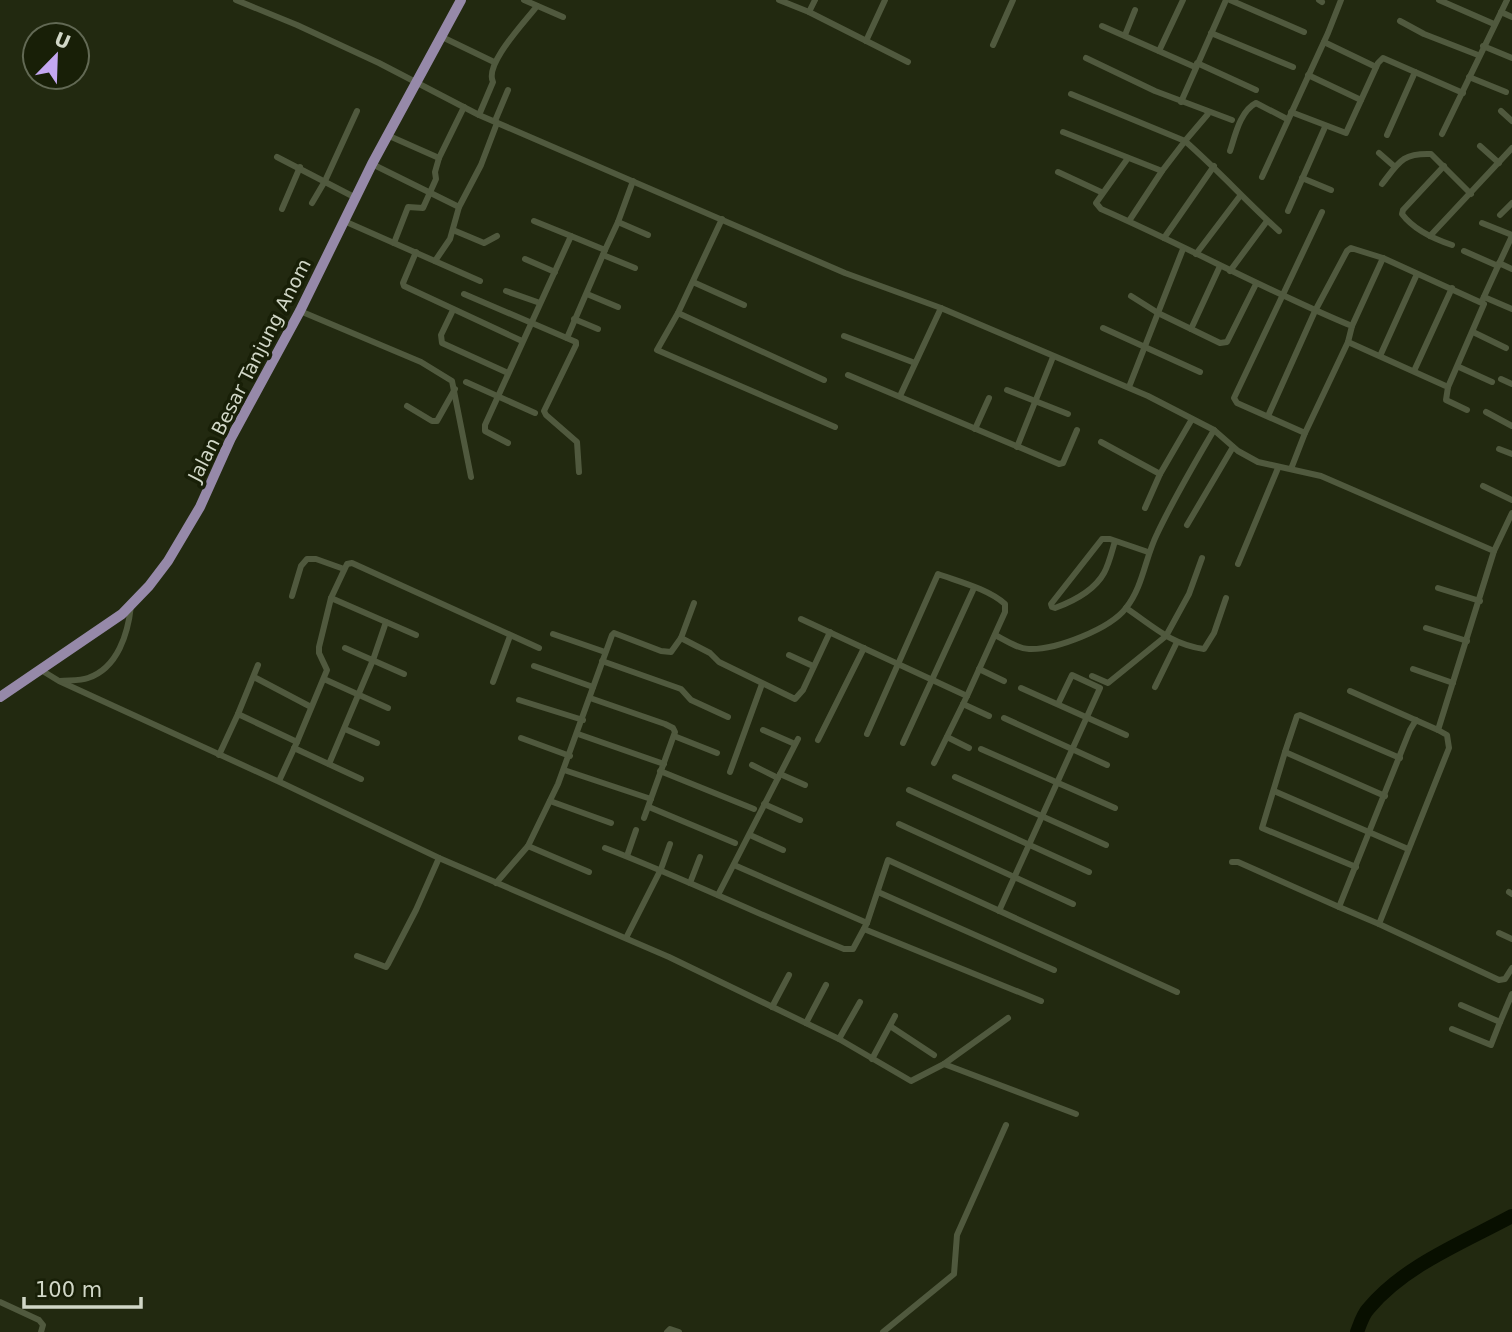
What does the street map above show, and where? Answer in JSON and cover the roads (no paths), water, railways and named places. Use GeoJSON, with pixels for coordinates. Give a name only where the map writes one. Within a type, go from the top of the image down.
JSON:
{"type":"FeatureCollection","features":[{"type":"Feature","properties":{"kind":"main road","name":"Jalan Besar Tanjung Anom"},"geometry":{"type":"LineString","coordinates":[[0,697],[131,606],[159,573],[194,517],[237,426],[300,311],[372,164],[461,0]]}},
{"type":"Feature","properties":{"kind":"street"},"geometry":{"type":"LineString","coordinates":[[236,0],[297,25],[478,115],[845,273],[941,308],[1129,387],[1214,430],[1233,447],[1258,461],[1335,481],[1494,551]]}},
{"type":"Feature","properties":{"kind":"street"},"geometry":{"type":"LineString","coordinates":[[524,0],[563,17]]}},
{"type":"Feature","properties":{"kind":"street"},"geometry":{"type":"LineString","coordinates":[[779,0],[809,12],[908,62]]}},
{"type":"Feature","properties":{"kind":"street"},"geometry":{"type":"LineString","coordinates":[[809,12],[815,0]]}},
{"type":"Feature","properties":{"kind":"street"},"geometry":{"type":"LineString","coordinates":[[866,41],[885,0]]}},
{"type":"Feature","properties":{"kind":"street"},"geometry":{"type":"LineString","coordinates":[[993,46],[1013,0]]}},
{"type":"Feature","properties":{"kind":"street"},"geometry":{"type":"LineString","coordinates":[[1159,51],[1183,0]]}},
{"type":"Feature","properties":{"kind":"street"},"geometry":{"type":"LineString","coordinates":[[1181,102],[1228,0],[1304,32]]}},
{"type":"Feature","properties":{"kind":"street"},"geometry":{"type":"LineString","coordinates":[[1262,177],[1341,0]]}},
{"type":"Feature","properties":{"kind":"street"},"geometry":{"type":"LineString","coordinates":[[1439,0],[1494,24]]}},
{"type":"Feature","properties":{"kind":"street"},"geometry":{"type":"LineString","coordinates":[[1442,134],[1507,0]]}},
{"type":"Feature","properties":{"kind":"street"},"geometry":{"type":"LineString","coordinates":[[478,115],[493,82],[490,76],[494,62],[537,6]]}},
{"type":"Feature","properties":{"kind":"street"},"geometry":{"type":"LineString","coordinates":[[1125,35],[1135,10]]}},
{"type":"Feature","properties":{"kind":"street"},"geometry":{"type":"LineString","coordinates":[[1501,12],[1512,17]]}},
{"type":"Feature","properties":{"kind":"street"},"geometry":{"type":"LineString","coordinates":[[1400,21],[1424,34],[1478,55]]}},
{"type":"Feature","properties":{"kind":"street"},"geometry":{"type":"LineString","coordinates":[[1102,26],[1256,90]]}},
{"type":"Feature","properties":{"kind":"street"},"geometry":{"type":"LineString","coordinates":[[1211,33],[1293,67]]}},
{"type":"Feature","properties":{"kind":"street"},"geometry":{"type":"LineString","coordinates":[[440,36],[494,62]]}},
{"type":"Feature","properties":{"kind":"street"},"geometry":{"type":"LineString","coordinates":[[1324,42],[1376,67]]}},
{"type":"Feature","properties":{"kind":"street"},"geometry":{"type":"LineString","coordinates":[[1483,46],[1512,58]]}},
{"type":"Feature","properties":{"kind":"street"},"geometry":{"type":"LineString","coordinates":[[1086,58],[1181,102],[1232,120]]}},
{"type":"Feature","properties":{"kind":"street"},"geometry":{"type":"LineString","coordinates":[[1230,151],[1240,123],[1251,105],[1256,103],[1289,116],[1346,132],[1376,67],[1383,58],[1463,93]]}},
{"type":"Feature","properties":{"kind":"street"},"geometry":{"type":"LineString","coordinates":[[1387,135],[1415,72]]}},
{"type":"Feature","properties":{"kind":"street"},"geometry":{"type":"LineString","coordinates":[[1308,75],[1361,100]]}},
{"type":"Feature","properties":{"kind":"street"},"geometry":{"type":"LineString","coordinates":[[1469,77],[1506,92]]}},
{"type":"Feature","properties":{"kind":"street"},"geometry":{"type":"LineString","coordinates":[[435,261],[445,250],[459,206],[481,165],[508,90]]}},
{"type":"Feature","properties":{"kind":"street"},"geometry":{"type":"LineString","coordinates":[[1071,94],[1185,142],[1214,166],[1240,196],[1279,231]]}},
{"type":"Feature","properties":{"kind":"street"},"geometry":{"type":"LineString","coordinates":[[394,243],[408,207],[422,209],[431,192],[439,158],[464,107]]}},
{"type":"Feature","properties":{"kind":"street"},"geometry":{"type":"LineString","coordinates":[[312,203],[357,111]]}},
{"type":"Feature","properties":{"kind":"street"},"geometry":{"type":"LineString","coordinates":[[1129,221],[1162,171],[1201,125],[1208,114],[1207,111]]}},
{"type":"Feature","properties":{"kind":"street"},"geometry":{"type":"LineString","coordinates":[[1501,111],[1512,121]]}},
{"type":"Feature","properties":{"kind":"street"},"geometry":{"type":"LineString","coordinates":[[1288,211],[1325,127]]}},
{"type":"Feature","properties":{"kind":"street"},"geometry":{"type":"LineString","coordinates":[[1063,132],[1162,171]]}},
{"type":"Feature","properties":{"kind":"street"},"geometry":{"type":"LineString","coordinates":[[387,135],[439,158]]}},
{"type":"Feature","properties":{"kind":"street"},"geometry":{"type":"LineString","coordinates":[[1480,146],[1499,163]]}},
{"type":"Feature","properties":{"kind":"street"},"geometry":{"type":"LineString","coordinates":[[1430,236],[1512,148]]}},
{"type":"Feature","properties":{"kind":"street"},"geometry":{"type":"LineString","coordinates":[[1379,153],[1395,167]]}},
{"type":"Feature","properties":{"kind":"street"},"geometry":{"type":"LineString","coordinates":[[1382,184],[1395,167],[1413,153],[1431,154],[1471,194]]}},
{"type":"Feature","properties":{"kind":"street"},"geometry":{"type":"LineString","coordinates":[[277,157],[356,198]]}},
{"type":"Feature","properties":{"kind":"street"},"geometry":{"type":"LineString","coordinates":[[1128,158],[1101,192],[1096,203],[1101,209],[1352,327]]}},
{"type":"Feature","properties":{"kind":"street"},"geometry":{"type":"LineString","coordinates":[[372,164],[459,206]]}},
{"type":"Feature","properties":{"kind":"street"},"geometry":{"type":"LineString","coordinates":[[1164,238],[1214,166]]}},
{"type":"Feature","properties":{"kind":"street"},"geometry":{"type":"LineString","coordinates":[[1444,166],[1402,214],[1408,222],[1430,236],[1452,245]]}},
{"type":"Feature","properties":{"kind":"street"},"geometry":{"type":"LineString","coordinates":[[282,209],[300,167]]}},
{"type":"Feature","properties":{"kind":"street"},"geometry":{"type":"LineString","coordinates":[[1058,172],[1101,192]]}},
{"type":"Feature","properties":{"kind":"street"},"geometry":{"type":"LineString","coordinates":[[1302,178],[1331,190]]}},
{"type":"Feature","properties":{"kind":"street"},"geometry":{"type":"LineString","coordinates":[[567,338],[633,181]]}},
{"type":"Feature","properties":{"kind":"street"},"geometry":{"type":"LineString","coordinates":[[1196,254],[1240,196]]}},
{"type":"Feature","properties":{"kind":"street"},"geometry":{"type":"LineString","coordinates":[[1500,215],[1512,203]]}},
{"type":"Feature","properties":{"kind":"street"},"geometry":{"type":"LineString","coordinates":[[1305,433],[1237,403],[1234,398],[1322,212]]}},
{"type":"Feature","properties":{"kind":"street"},"geometry":{"type":"LineString","coordinates":[[722,219],[678,313],[657,350],[835,427]]}},
{"type":"Feature","properties":{"kind":"street"},"geometry":{"type":"LineString","coordinates":[[344,221],[480,281]]}},
{"type":"Feature","properties":{"kind":"street"},"geometry":{"type":"LineString","coordinates":[[534,221],[635,268]]}},
{"type":"Feature","properties":{"kind":"street"},"geometry":{"type":"LineString","coordinates":[[1230,271],[1267,221]]}},
{"type":"Feature","properties":{"kind":"street"},"geometry":{"type":"LineString","coordinates":[[618,222],[648,235]]}},
{"type":"Feature","properties":{"kind":"street"},"geometry":{"type":"LineString","coordinates":[[1467,410],[1446,399],[1448,387],[1459,367],[1484,306],[1483,299],[1512,236],[1482,223]]}},
{"type":"Feature","properties":{"kind":"street"},"geometry":{"type":"LineString","coordinates":[[453,230],[480,243],[497,236]]}},
{"type":"Feature","properties":{"kind":"street"},"geometry":{"type":"LineString","coordinates":[[508,443],[484,428],[571,236]]}},
{"type":"Feature","properties":{"kind":"street"},"geometry":{"type":"LineString","coordinates":[[1268,416],[1315,311],[1351,248],[1512,309]]}},
{"type":"Feature","properties":{"kind":"street"},"geometry":{"type":"LineString","coordinates":[[1129,387],[1183,249]]}},
{"type":"Feature","properties":{"kind":"street"},"geometry":{"type":"LineString","coordinates":[[1464,251],[1512,269]]}},
{"type":"Feature","properties":{"kind":"street"},"geometry":{"type":"LineString","coordinates":[[416,252],[404,286],[522,341]]}},
{"type":"Feature","properties":{"kind":"street"},"geometry":{"type":"LineString","coordinates":[[1291,469],[1383,258]]}},
{"type":"Feature","properties":{"kind":"street"},"geometry":{"type":"LineString","coordinates":[[525,260],[555,272]]}},
{"type":"Feature","properties":{"kind":"street"},"geometry":{"type":"LineString","coordinates":[[1191,330],[1220,267]]}},
{"type":"Feature","properties":{"kind":"street"},"geometry":{"type":"LineString","coordinates":[[1380,356],[1417,274]]}},
{"type":"Feature","properties":{"kind":"street"},"geometry":{"type":"LineString","coordinates":[[693,282],[744,305]]}},
{"type":"Feature","properties":{"kind":"street"},"geometry":{"type":"LineString","coordinates":[[1131,296],[1158,313],[1220,343],[1227,342],[1256,284]]}},
{"type":"Feature","properties":{"kind":"street"},"geometry":{"type":"LineString","coordinates":[[1415,371],[1452,288]]}},
{"type":"Feature","properties":{"kind":"street"},"geometry":{"type":"LineString","coordinates":[[506,291],[540,303]]}},
{"type":"Feature","properties":{"kind":"street"},"geometry":{"type":"LineString","coordinates":[[464,294],[532,322],[576,345],[544,413],[577,442],[579,472]]}},
{"type":"Feature","properties":{"kind":"street"},"geometry":{"type":"LineString","coordinates":[[587,294],[618,307]]}},
{"type":"Feature","properties":{"kind":"street"},"geometry":{"type":"LineString","coordinates":[[900,396],[941,308]]}},
{"type":"Feature","properties":{"kind":"street"},"geometry":{"type":"LineString","coordinates":[[453,310],[441,335],[442,343],[508,373]]}},
{"type":"Feature","properties":{"kind":"street"},"geometry":{"type":"LineString","coordinates":[[300,311],[421,362],[448,378],[455,389],[471,477]]}},
{"type":"Feature","properties":{"kind":"street"},"geometry":{"type":"LineString","coordinates":[[678,313],[824,380]]}},
{"type":"Feature","properties":{"kind":"street"},"geometry":{"type":"LineString","coordinates":[[574,319],[598,329]]}},
{"type":"Feature","properties":{"kind":"street"},"geometry":{"type":"LineString","coordinates":[[1103,328],[1200,372]]}},
{"type":"Feature","properties":{"kind":"street"},"geometry":{"type":"LineString","coordinates":[[1473,332],[1506,348]]}},
{"type":"Feature","properties":{"kind":"street"},"geometry":{"type":"LineString","coordinates":[[844,336],[915,363]]}},
{"type":"Feature","properties":{"kind":"street"},"geometry":{"type":"LineString","coordinates":[[1348,342],[1448,387]]}},
{"type":"Feature","properties":{"kind":"street"},"geometry":{"type":"LineString","coordinates":[[1017,447],[1053,357]]}},
{"type":"Feature","properties":{"kind":"street"},"geometry":{"type":"LineString","coordinates":[[1459,367],[1492,382]]}},
{"type":"Feature","properties":{"kind":"street"},"geometry":{"type":"LineString","coordinates":[[848,375],[1059,464],[1063,463],[1077,430]]}},
{"type":"Feature","properties":{"kind":"street"},"geometry":{"type":"LineString","coordinates":[[1502,379],[1512,384]]}},
{"type":"Feature","properties":{"kind":"street"},"geometry":{"type":"LineString","coordinates":[[466,382],[535,413]]}},
{"type":"Feature","properties":{"kind":"street"},"geometry":{"type":"LineString","coordinates":[[407,406],[432,421],[437,421],[455,389]]}},
{"type":"Feature","properties":{"kind":"street"},"geometry":{"type":"LineString","coordinates":[[1007,390],[1068,414]]}},
{"type":"Feature","properties":{"kind":"street"},"geometry":{"type":"LineString","coordinates":[[975,429],[989,398]]}},
{"type":"Feature","properties":{"kind":"street"},"geometry":{"type":"LineString","coordinates":[[1486,412],[1512,426]]}},
{"type":"Feature","properties":{"kind":"street"},"geometry":{"type":"LineString","coordinates":[[1145,508],[1160,474],[1192,419]]}},
{"type":"Feature","properties":{"kind":"street"},"geometry":{"type":"LineString","coordinates":[[995,635],[1027,649],[1038,648],[1067,642],[1094,630],[1107,624],[1126,608],[1141,580],[1148,552],[1214,430]]}},
{"type":"Feature","properties":{"kind":"street"},"geometry":{"type":"LineString","coordinates":[[1101,442],[1160,474]]}},
{"type":"Feature","properties":{"kind":"street"},"geometry":{"type":"LineString","coordinates":[[1187,525],[1233,447]]}},
{"type":"Feature","properties":{"kind":"street"},"geometry":{"type":"LineString","coordinates":[[1499,449],[1512,454]]}},
{"type":"Feature","properties":{"kind":"street"},"geometry":{"type":"LineString","coordinates":[[1238,564],[1279,468]]}},
{"type":"Feature","properties":{"kind":"street"},"geometry":{"type":"LineString","coordinates":[[1483,486],[1512,500]]}},
{"type":"Feature","properties":{"kind":"street"},"geometry":{"type":"LineString","coordinates":[[1438,730],[1494,551],[1512,513]]}},
{"type":"Feature","properties":{"kind":"street"},"geometry":{"type":"LineString","coordinates":[[1115,541],[1104,573],[1089,590],[1074,600],[1052,607],[1051,604],[1102,539],[1107,538],[1148,552]]}},
{"type":"Feature","properties":{"kind":"street"},"geometry":{"type":"LineString","coordinates":[[1091,676],[1108,683],[1166,636],[1189,594],[1202,558]]}},
{"type":"Feature","properties":{"kind":"street"},"geometry":{"type":"LineString","coordinates":[[292,596],[301,566],[307,559],[316,559],[344,569]]}},
{"type":"Feature","properties":{"kind":"street"},"geometry":{"type":"LineString","coordinates":[[279,781],[328,667],[319,653],[319,647],[331,598],[347,564],[539,648]]}},
{"type":"Feature","properties":{"kind":"street"},"geometry":{"type":"LineString","coordinates":[[867,734],[939,573],[974,588],[1005,604],[1005,612],[934,763]]}},
{"type":"Feature","properties":{"kind":"street"},"geometry":{"type":"LineString","coordinates":[[903,743],[974,588]]}},
{"type":"Feature","properties":{"kind":"street"},"geometry":{"type":"LineString","coordinates":[[1438,588],[1479,601]]}},
{"type":"Feature","properties":{"kind":"street"},"geometry":{"type":"LineString","coordinates":[[331,598],[415,635]]}},
{"type":"Feature","properties":{"kind":"street"},"geometry":{"type":"LineString","coordinates":[[1126,608],[1147,626],[1177,642],[1204,649],[1214,633],[1226,598]]}},
{"type":"Feature","properties":{"kind":"street"},"geometry":{"type":"LineString","coordinates":[[496,883],[528,846],[550,801],[570,756],[614,633],[667,652],[676,649],[694,603]]}},
{"type":"Feature","properties":{"kind":"street"},"geometry":{"type":"LineString","coordinates":[[59,681],[87,678],[103,670],[122,645],[128,629],[131,606]]}},
{"type":"Feature","properties":{"kind":"street"},"geometry":{"type":"LineString","coordinates":[[801,619],[967,696]]}},
{"type":"Feature","properties":{"kind":"street"},"geometry":{"type":"LineString","coordinates":[[329,764],[386,622]]}},
{"type":"Feature","properties":{"kind":"street"},"geometry":{"type":"LineString","coordinates":[[1426,628],[1467,641]]}},
{"type":"Feature","properties":{"kind":"street"},"geometry":{"type":"LineString","coordinates":[[681,638],[762,684],[795,699],[803,690],[830,632]]}},
{"type":"Feature","properties":{"kind":"street"},"geometry":{"type":"LineString","coordinates":[[553,634],[605,652]]}},
{"type":"Feature","properties":{"kind":"street"},"geometry":{"type":"LineString","coordinates":[[493,682],[510,636]]}},
{"type":"Feature","properties":{"kind":"street"},"geometry":{"type":"LineString","coordinates":[[1155,687],[1177,642]]}},
{"type":"Feature","properties":{"kind":"street"},"geometry":{"type":"LineString","coordinates":[[345,648],[404,674]]}},
{"type":"Feature","properties":{"kind":"street"},"geometry":{"type":"LineString","coordinates":[[818,740],[864,648]]}},
{"type":"Feature","properties":{"kind":"street"},"geometry":{"type":"LineString","coordinates":[[789,655],[813,666]]}},
{"type":"Feature","properties":{"kind":"street"},"geometry":{"type":"LineString","coordinates":[[602,661],[681,689],[691,700],[728,718]]}},
{"type":"Feature","properties":{"kind":"street"},"geometry":{"type":"LineString","coordinates":[[219,755],[258,665]]}},
{"type":"Feature","properties":{"kind":"street"},"geometry":{"type":"LineString","coordinates":[[534,666],[593,687]]}},
{"type":"Feature","properties":{"kind":"street"},"geometry":{"type":"LineString","coordinates":[[1413,669],[1453,683]]}},
{"type":"Feature","properties":{"kind":"street"},"geometry":{"type":"LineString","coordinates":[[41,670],[59,681],[279,781],[439,858],[626,938],[806,1023],[911,1081],[944,1064],[1008,1018]]}},
{"type":"Feature","properties":{"kind":"street"},"geometry":{"type":"LineString","coordinates":[[979,670],[1004,681]]}},
{"type":"Feature","properties":{"kind":"street"},"geometry":{"type":"LineString","coordinates":[[999,911],[1100,688],[1072,675],[1058,704]]}},
{"type":"Feature","properties":{"kind":"street"},"geometry":{"type":"LineString","coordinates":[[254,677],[311,706]]}},
{"type":"Feature","properties":{"kind":"street"},"geometry":{"type":"LineString","coordinates":[[324,679],[388,708]]}},
{"type":"Feature","properties":{"kind":"street"},"geometry":{"type":"LineString","coordinates":[[730,772],[762,684]]}},
{"type":"Feature","properties":{"kind":"street"},"geometry":{"type":"LineString","coordinates":[[1021,688],[1126,735]]}},
{"type":"Feature","properties":{"kind":"street"},"geometry":{"type":"LineString","coordinates":[[1350,691],[1447,735],[1449,748],[1379,924]]}},
{"type":"Feature","properties":{"kind":"street"},"geometry":{"type":"LineString","coordinates":[[590,698],[673,728],[674,736],[644,818]]}},
{"type":"Feature","properties":{"kind":"street"},"geometry":{"type":"LineString","coordinates":[[519,700],[583,719]]}},
{"type":"Feature","properties":{"kind":"street"},"geometry":{"type":"LineString","coordinates":[[963,704],[989,716]]}},
{"type":"Feature","properties":{"kind":"street"},"geometry":{"type":"LineString","coordinates":[[238,714],[361,779]]}},
{"type":"Feature","properties":{"kind":"street"},"geometry":{"type":"LineString","coordinates":[[1356,867],[1263,829],[1262,823],[1297,716],[1400,758]]}},
{"type":"Feature","properties":{"kind":"street"},"geometry":{"type":"LineString","coordinates":[[1004,718],[1107,765]]}},
{"type":"Feature","properties":{"kind":"street"},"geometry":{"type":"LineString","coordinates":[[1339,908],[1416,720]]}},
{"type":"Feature","properties":{"kind":"street"},"geometry":{"type":"LineString","coordinates":[[345,729],[377,743]]}},
{"type":"Feature","properties":{"kind":"street"},"geometry":{"type":"LineString","coordinates":[[718,895],[796,742],[763,730]]}},
{"type":"Feature","properties":{"kind":"street"},"geometry":{"type":"LineString","coordinates":[[578,734],[754,809]]}},
{"type":"Feature","properties":{"kind":"street"},"geometry":{"type":"LineString","coordinates":[[674,736],[717,753]]}},
{"type":"Feature","properties":{"kind":"street"},"geometry":{"type":"LineString","coordinates":[[947,737],[969,748]]}},
{"type":"Feature","properties":{"kind":"street"},"geometry":{"type":"LineString","coordinates":[[521,738],[570,756]]}},
{"type":"Feature","properties":{"kind":"street"},"geometry":{"type":"LineString","coordinates":[[981,749],[1115,808]]}},
{"type":"Feature","properties":{"kind":"street"},"geometry":{"type":"LineString","coordinates":[[1285,752],[1385,796]]}},
{"type":"Feature","properties":{"kind":"street"},"geometry":{"type":"LineString","coordinates":[[752,765],[805,785]]}},
{"type":"Feature","properties":{"kind":"street"},"geometry":{"type":"LineString","coordinates":[[564,769],[651,799]]}},
{"type":"Feature","properties":{"kind":"street"},"geometry":{"type":"LineString","coordinates":[[955,777],[1106,845]]}},
{"type":"Feature","properties":{"kind":"street"},"geometry":{"type":"LineString","coordinates":[[909,790],[1089,872]]}},
{"type":"Feature","properties":{"kind":"street"},"geometry":{"type":"LineString","coordinates":[[1274,791],[1408,849]]}},
{"type":"Feature","properties":{"kind":"street"},"geometry":{"type":"LineString","coordinates":[[550,801],[611,823]]}},
{"type":"Feature","properties":{"kind":"street"},"geometry":{"type":"LineString","coordinates":[[764,804],[800,820]]}},
{"type":"Feature","properties":{"kind":"street"},"geometry":{"type":"LineString","coordinates":[[649,807],[735,843]]}},
{"type":"Feature","properties":{"kind":"street"},"geometry":{"type":"LineString","coordinates":[[899,824],[1073,904]]}},
{"type":"Feature","properties":{"kind":"street"},"geometry":{"type":"LineString","coordinates":[[627,856],[636,830]]}},
{"type":"Feature","properties":{"kind":"street"},"geometry":{"type":"LineString","coordinates":[[750,835],[783,850]]}},
{"type":"Feature","properties":{"kind":"street"},"geometry":{"type":"LineString","coordinates":[[626,938],[661,869],[670,844]]}},
{"type":"Feature","properties":{"kind":"street"},"geometry":{"type":"LineString","coordinates":[[528,846],[589,872]]}},
{"type":"Feature","properties":{"kind":"street"},"geometry":{"type":"LineString","coordinates":[[605,848],[661,869],[774,921],[853,949],[866,926],[888,860],[1177,992]]}},
{"type":"Feature","properties":{"kind":"street"},"geometry":{"type":"LineString","coordinates":[[357,956],[386,967],[439,858]]}},
{"type":"Feature","properties":{"kind":"street"},"geometry":{"type":"LineString","coordinates":[[690,883],[700,858]]}},
{"type":"Feature","properties":{"kind":"street"},"geometry":{"type":"LineString","coordinates":[[1232,862],[1238,862],[1512,985]]}},
{"type":"Feature","properties":{"kind":"street"},"geometry":{"type":"LineString","coordinates":[[734,865],[866,926],[1041,1001]]}},
{"type":"Feature","properties":{"kind":"street"},"geometry":{"type":"LineString","coordinates":[[878,892],[1054,970]]}},
{"type":"Feature","properties":{"kind":"street"},"geometry":{"type":"LineString","coordinates":[[1499,933],[1512,939]]}},
{"type":"Feature","properties":{"kind":"street"},"geometry":{"type":"LineString","coordinates":[[1499,980],[1505,979],[1512,968]]}},
{"type":"Feature","properties":{"kind":"street"},"geometry":{"type":"LineString","coordinates":[[772,1007],[789,975]]}},
{"type":"Feature","properties":{"kind":"street"},"geometry":{"type":"LineString","coordinates":[[806,1023],[826,985]]}},
{"type":"Feature","properties":{"kind":"street"},"geometry":{"type":"LineString","coordinates":[[1452,1029],[1491,1045],[1512,994]]}},
{"type":"Feature","properties":{"kind":"street"},"geometry":{"type":"LineString","coordinates":[[839,1039],[860,1002]]}},
{"type":"Feature","properties":{"kind":"street"},"geometry":{"type":"LineString","coordinates":[[1461,1005],[1500,1022]]}},
{"type":"Feature","properties":{"kind":"street"},"geometry":{"type":"LineString","coordinates":[[872,1059],[895,1016]]}},
{"type":"Feature","properties":{"kind":"street"},"geometry":{"type":"LineString","coordinates":[[890,1026],[934,1055]]}},
{"type":"Feature","properties":{"kind":"street"},"geometry":{"type":"LineString","coordinates":[[944,1064],[1076,1114]]}},
{"type":"Feature","properties":{"kind":"street"},"geometry":{"type":"LineString","coordinates":[[883,1332],[954,1274],[957,1235],[1006,1125]]}},
{"type":"Feature","properties":{"kind":"street"},"geometry":{"type":"LineString","coordinates":[[0,1302],[39,1320],[43,1325],[41,1332]]}},
{"type":"Feature","properties":{"kind":"street"},"geometry":{"type":"LineString","coordinates":[[667,1332],[670,1329],[679,1332]]}},
{"type":"Feature","properties":{"kind":"waterway"},"geometry":{"type":"LineString","coordinates":[[1357,1332],[1367,1310],[1400,1279],[1436,1256],[1512,1216]]}}]}
